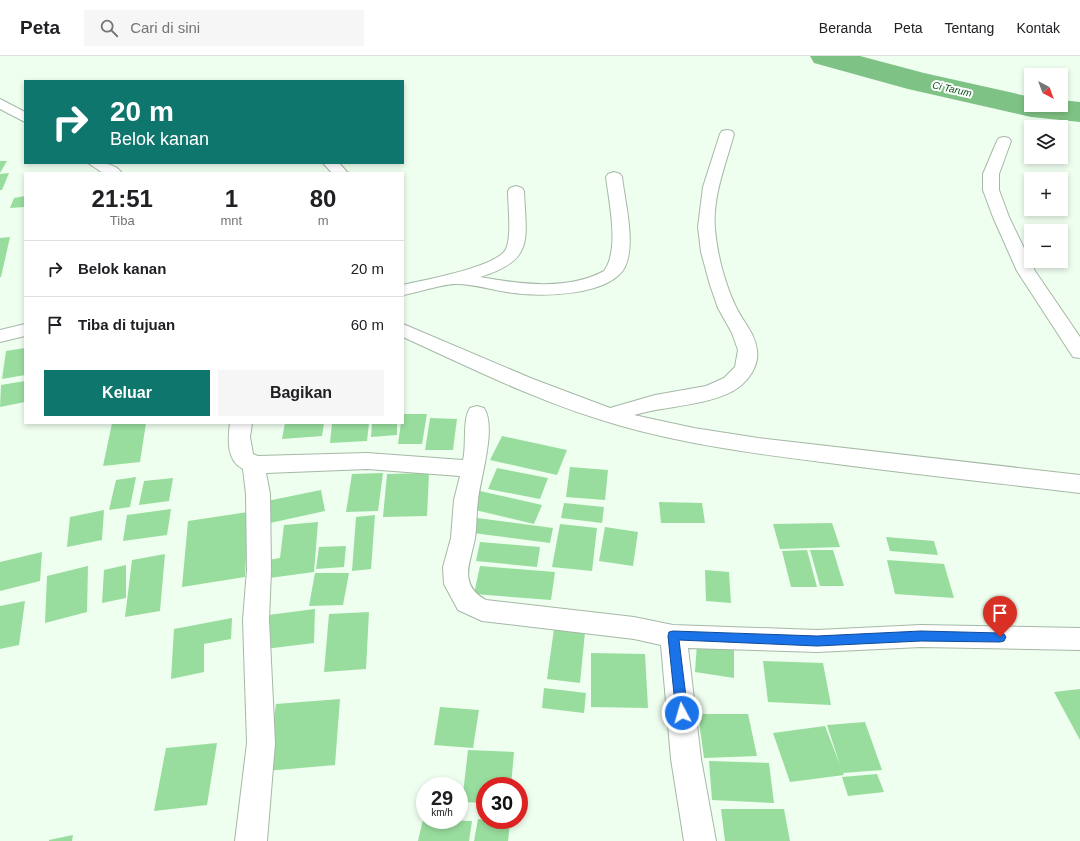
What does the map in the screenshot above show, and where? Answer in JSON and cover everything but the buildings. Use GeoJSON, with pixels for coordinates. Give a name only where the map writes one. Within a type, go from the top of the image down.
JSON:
{"type":"FeatureCollection","features":[{"type":"Feature","properties":{"kind":"street"},"geometry":{"type":"LineString","coordinates":[[0,103],[24,117]]}},
{"type":"Feature","properties":{"kind":"street"},"geometry":{"type":"LineString","coordinates":[[611,415],[632,408],[711,391],[738,377],[746,363],[748,346],[742,330],[728,308],[719,285],[711,255],[706,220],[716,173],[727,134]]}},
{"type":"Feature","properties":{"kind":"street"},"geometry":{"type":"LineString","coordinates":[[1004,141],[991,174],[991,190],[1001,217],[1026,271],[1080,352]]}},
{"type":"Feature","properties":{"kind":"street"},"geometry":{"type":"LineString","coordinates":[[98,164],[112,172]]}},
{"type":"Feature","properties":{"kind":"street"},"geometry":{"type":"LineString","coordinates":[[332,164],[339,172]]}},
{"type":"Feature","properties":{"kind":"street"},"geometry":{"type":"LineString","coordinates":[[455,278],[516,288],[551,289],[585,285],[603,279],[615,269],[621,242],[614,177]]}},
{"type":"Feature","properties":{"kind":"street"},"geometry":{"type":"LineString","coordinates":[[404,290],[455,278],[506,260],[514,252],[516,236],[516,191]]}},
{"type":"Feature","properties":{"kind":"street"},"geometry":{"type":"LineString","coordinates":[[0,336],[24,330]]}},
{"type":"Feature","properties":{"kind":"street"},"geometry":{"type":"LineString","coordinates":[[404,330],[553,394],[611,415],[651,427],[740,444],[921,467],[1080,484]]}},
{"type":"Feature","properties":{"kind":"street"},"geometry":{"type":"LineString","coordinates":[[477,413],[477,448],[466,500],[463,538],[456,567],[457,584],[467,602],[482,610],[634,628],[673,636],[817,641],[921,636],[1080,639]]}},
{"type":"Feature","properties":{"kind":"street"},"geometry":{"type":"LineString","coordinates":[[241,424],[241,454],[245,460],[253,463],[282,465],[339,461],[433,464],[473,469]]}},
{"type":"Feature","properties":{"kind":"street"},"geometry":{"type":"LineString","coordinates":[[251,841],[260,743],[256,620],[259,570],[258,494],[253,463]]}},
{"type":"Feature","properties":{"kind":"street"},"geometry":{"type":"LineString","coordinates":[[673,636],[686,759],[700,841]]}},
{"type":"Feature","properties":{"kind":"waterway","name":"Ci Tarum"},"geometry":{"type":"LineString","coordinates":[[825,56],[919,82],[1031,107],[1080,112]]}},
{"type":"Feature","properties":{"kind":"route"},"geometry":{"type":"LineString","coordinates":[[682,713],[673,636],[817,641],[921,636],[1000,637]]}}]}
